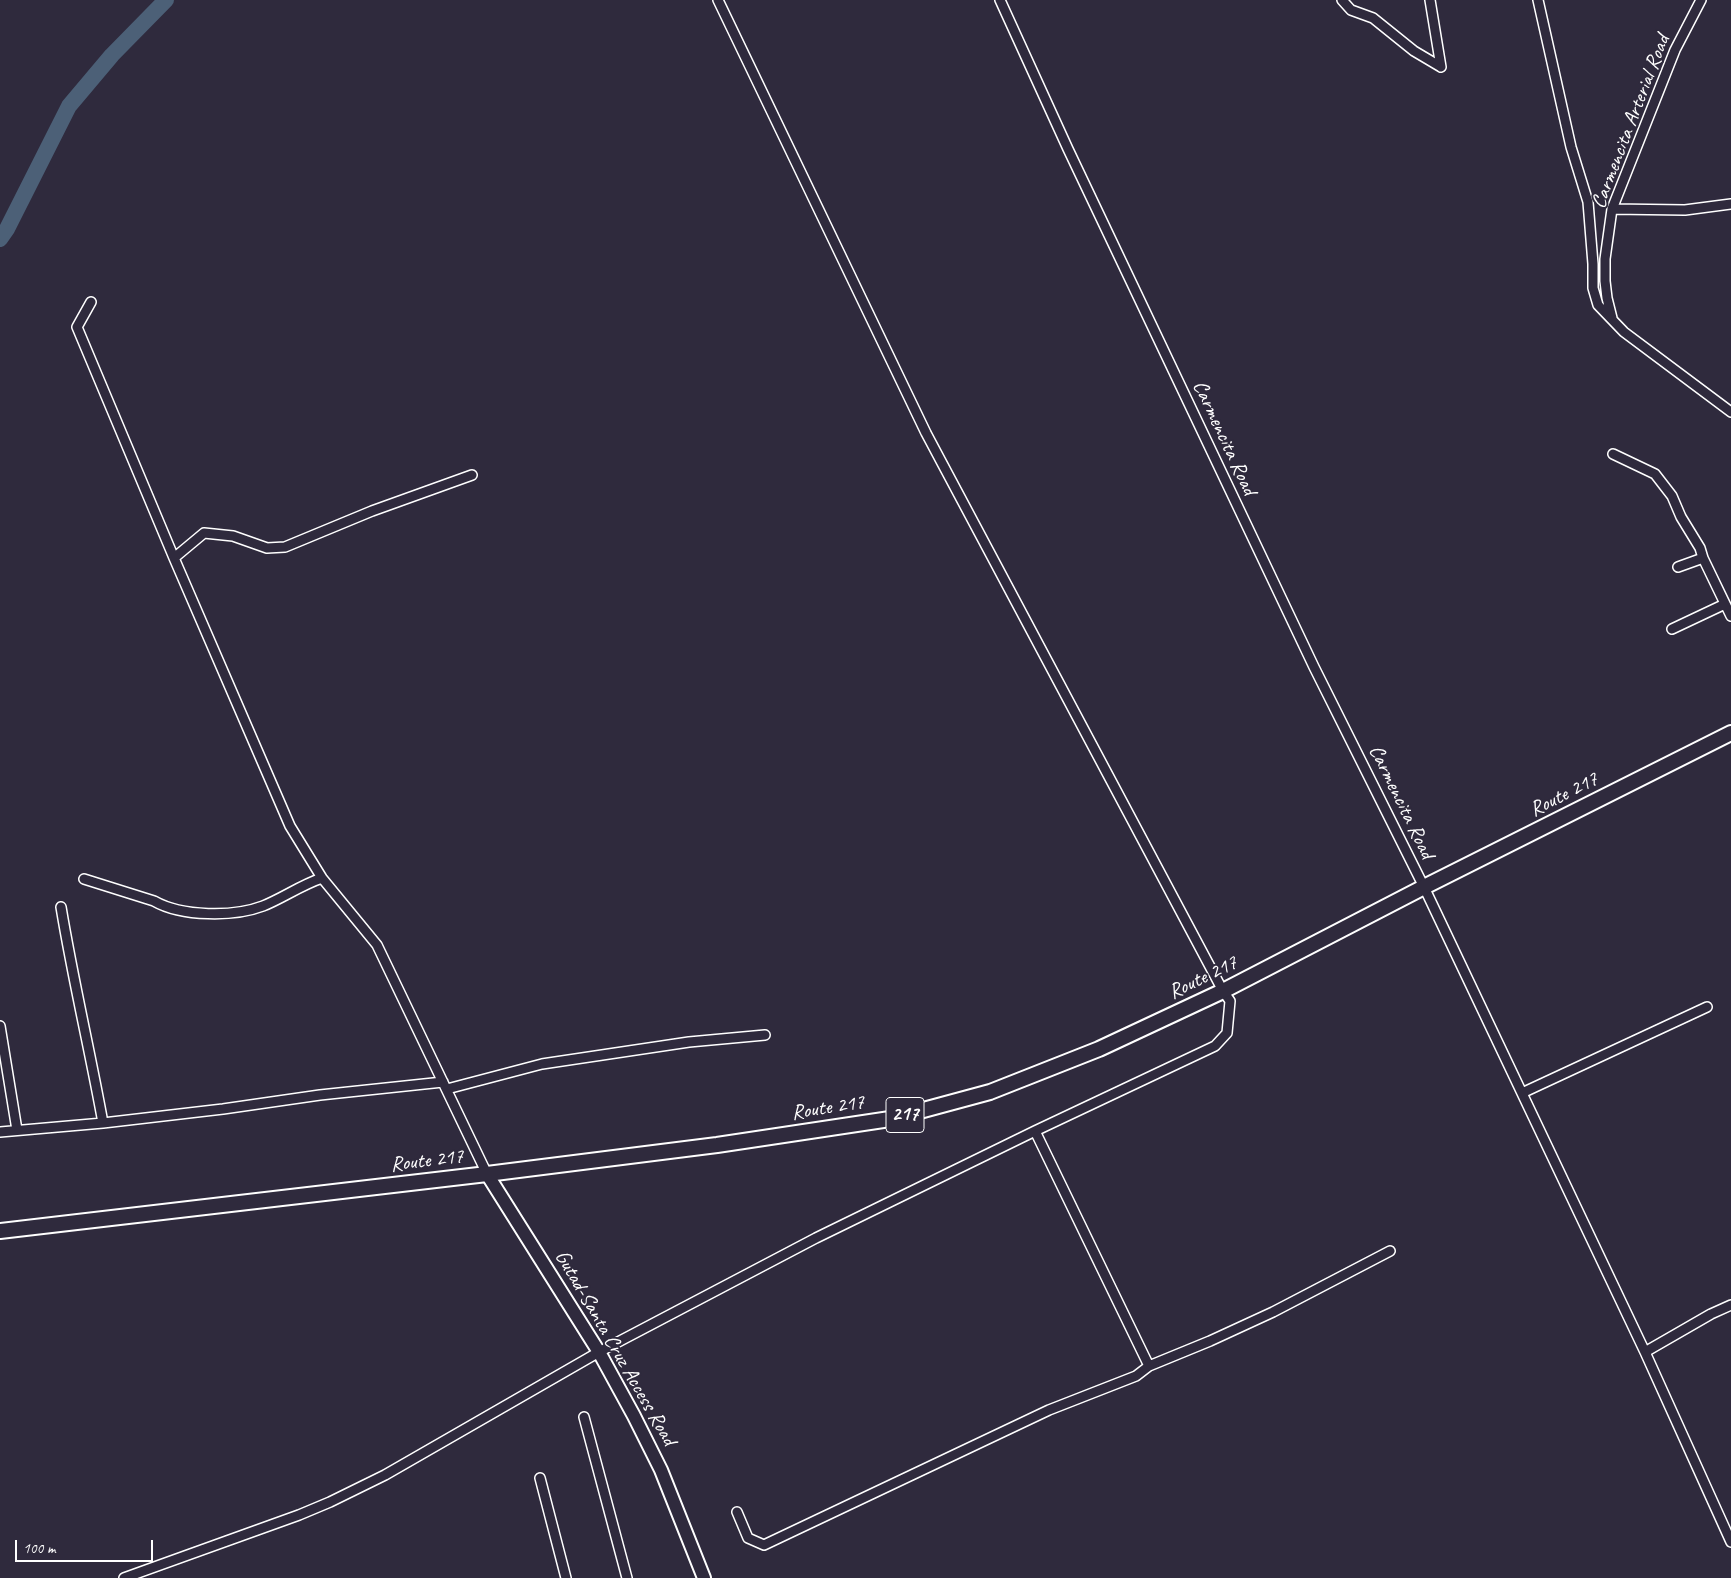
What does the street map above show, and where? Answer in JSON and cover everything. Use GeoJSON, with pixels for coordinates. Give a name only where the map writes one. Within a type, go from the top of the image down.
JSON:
{"type":"FeatureCollection","features":[{"type":"Feature","properties":{"kind":"main road","name":"Route 217"},"geometry":{"type":"LineString","coordinates":[[0,1231],[717,1145],[890,1119],[990,1092],[1099,1049],[1223,991],[1424,887],[1731,733]]}},
{"type":"Feature","properties":{"kind":"main road","name":"Gutad-Santa Cruz Access Road"},"geometry":{"type":"LineString","coordinates":[[487,1174],[598,1352],[634,1416],[661,1470],[704,1578]]}},
{"type":"Feature","properties":{"kind":"street"},"geometry":{"type":"LineString","coordinates":[[124,1578],[330,1502],[384,1475],[598,1352],[816,1238],[1035,1131],[1216,1046],[1227,1033],[1230,1001],[926,434],[718,0]]}},
{"type":"Feature","properties":{"kind":"street","name":"Carmencita Road"},"geometry":{"type":"LineString","coordinates":[[1000,0],[1068,149],[1314,667],[1424,887],[1645,1352],[1731,1542]]}},
{"type":"Feature","properties":{"kind":"street"},"geometry":{"type":"LineString","coordinates":[[1342,0],[1351,10],[1373,18],[1414,51],[1442,67],[1430,0]]}},
{"type":"Feature","properties":{"kind":"street"},"geometry":{"type":"LineString","coordinates":[[1538,0],[1571,147],[1588,202],[1593,288],[1598,305],[1624,332],[1731,412]]}},
{"type":"Feature","properties":{"kind":"street","name":"Carmencita Arterial Road"},"geometry":{"type":"LineString","coordinates":[[1613,321],[1605,281],[1605,259],[1612,209],[1675,50],[1701,0]]}},
{"type":"Feature","properties":{"kind":"street"},"geometry":{"type":"LineString","coordinates":[[1612,209],[1685,210],[1731,204]]}},
{"type":"Feature","properties":{"kind":"street"},"geometry":{"type":"LineString","coordinates":[[91,302],[77,327],[290,826],[322,878],[377,945],[487,1174]]}},
{"type":"Feature","properties":{"kind":"street"},"geometry":{"type":"LineString","coordinates":[[1613,454],[1655,474],[1672,496],[1681,517],[1700,548],[1731,616]]}},
{"type":"Feature","properties":{"kind":"street"},"geometry":{"type":"LineString","coordinates":[[174,558],[204,533],[233,536],[267,548],[285,547],[372,511],[472,475]]}},
{"type":"Feature","properties":{"kind":"street"},"geometry":{"type":"LineString","coordinates":[[1678,567],[1703,558]]}},
{"type":"Feature","properties":{"kind":"street"},"geometry":{"type":"LineString","coordinates":[[1672,629],[1726,604]]}},
{"type":"Feature","properties":{"kind":"street"},"geometry":{"type":"LineString","coordinates":[[84,878],[154,901],[165,907],[191,912],[221,914],[238,913],[264,906],[308,883],[322,878]]}},
{"type":"Feature","properties":{"kind":"street"},"geometry":{"type":"LineString","coordinates":[[61,907],[103,1123]]}},
{"type":"Feature","properties":{"kind":"street"},"geometry":{"type":"LineString","coordinates":[[1522,1093],[1706,1007]]}},
{"type":"Feature","properties":{"kind":"street"},"geometry":{"type":"LineString","coordinates":[[0,1026],[17,1130]]}},
{"type":"Feature","properties":{"kind":"street"},"geometry":{"type":"LineString","coordinates":[[0,1132],[103,1123],[320,1095],[445,1085],[542,1064],[689,1042],[765,1035]]}},
{"type":"Feature","properties":{"kind":"street"},"geometry":{"type":"LineString","coordinates":[[1035,1131],[1149,1366]]}},
{"type":"Feature","properties":{"kind":"street"},"geometry":{"type":"LineString","coordinates":[[737,1512],[748,1538],[764,1544],[1049,1410],[1136,1376],[1149,1366],[1273,1312],[1390,1251]]}},
{"type":"Feature","properties":{"kind":"street"},"geometry":{"type":"LineString","coordinates":[[1645,1352],[1731,1305]]}},
{"type":"Feature","properties":{"kind":"street"},"geometry":{"type":"LineString","coordinates":[[584,1417],[627,1578]]}},
{"type":"Feature","properties":{"kind":"street"},"geometry":{"type":"LineString","coordinates":[[540,1478],[566,1578]]}},
{"type":"Feature","properties":{"kind":"waterway"},"geometry":{"type":"LineString","coordinates":[[0,239],[7,229],[69,106],[112,55],[166,0]]}}]}
